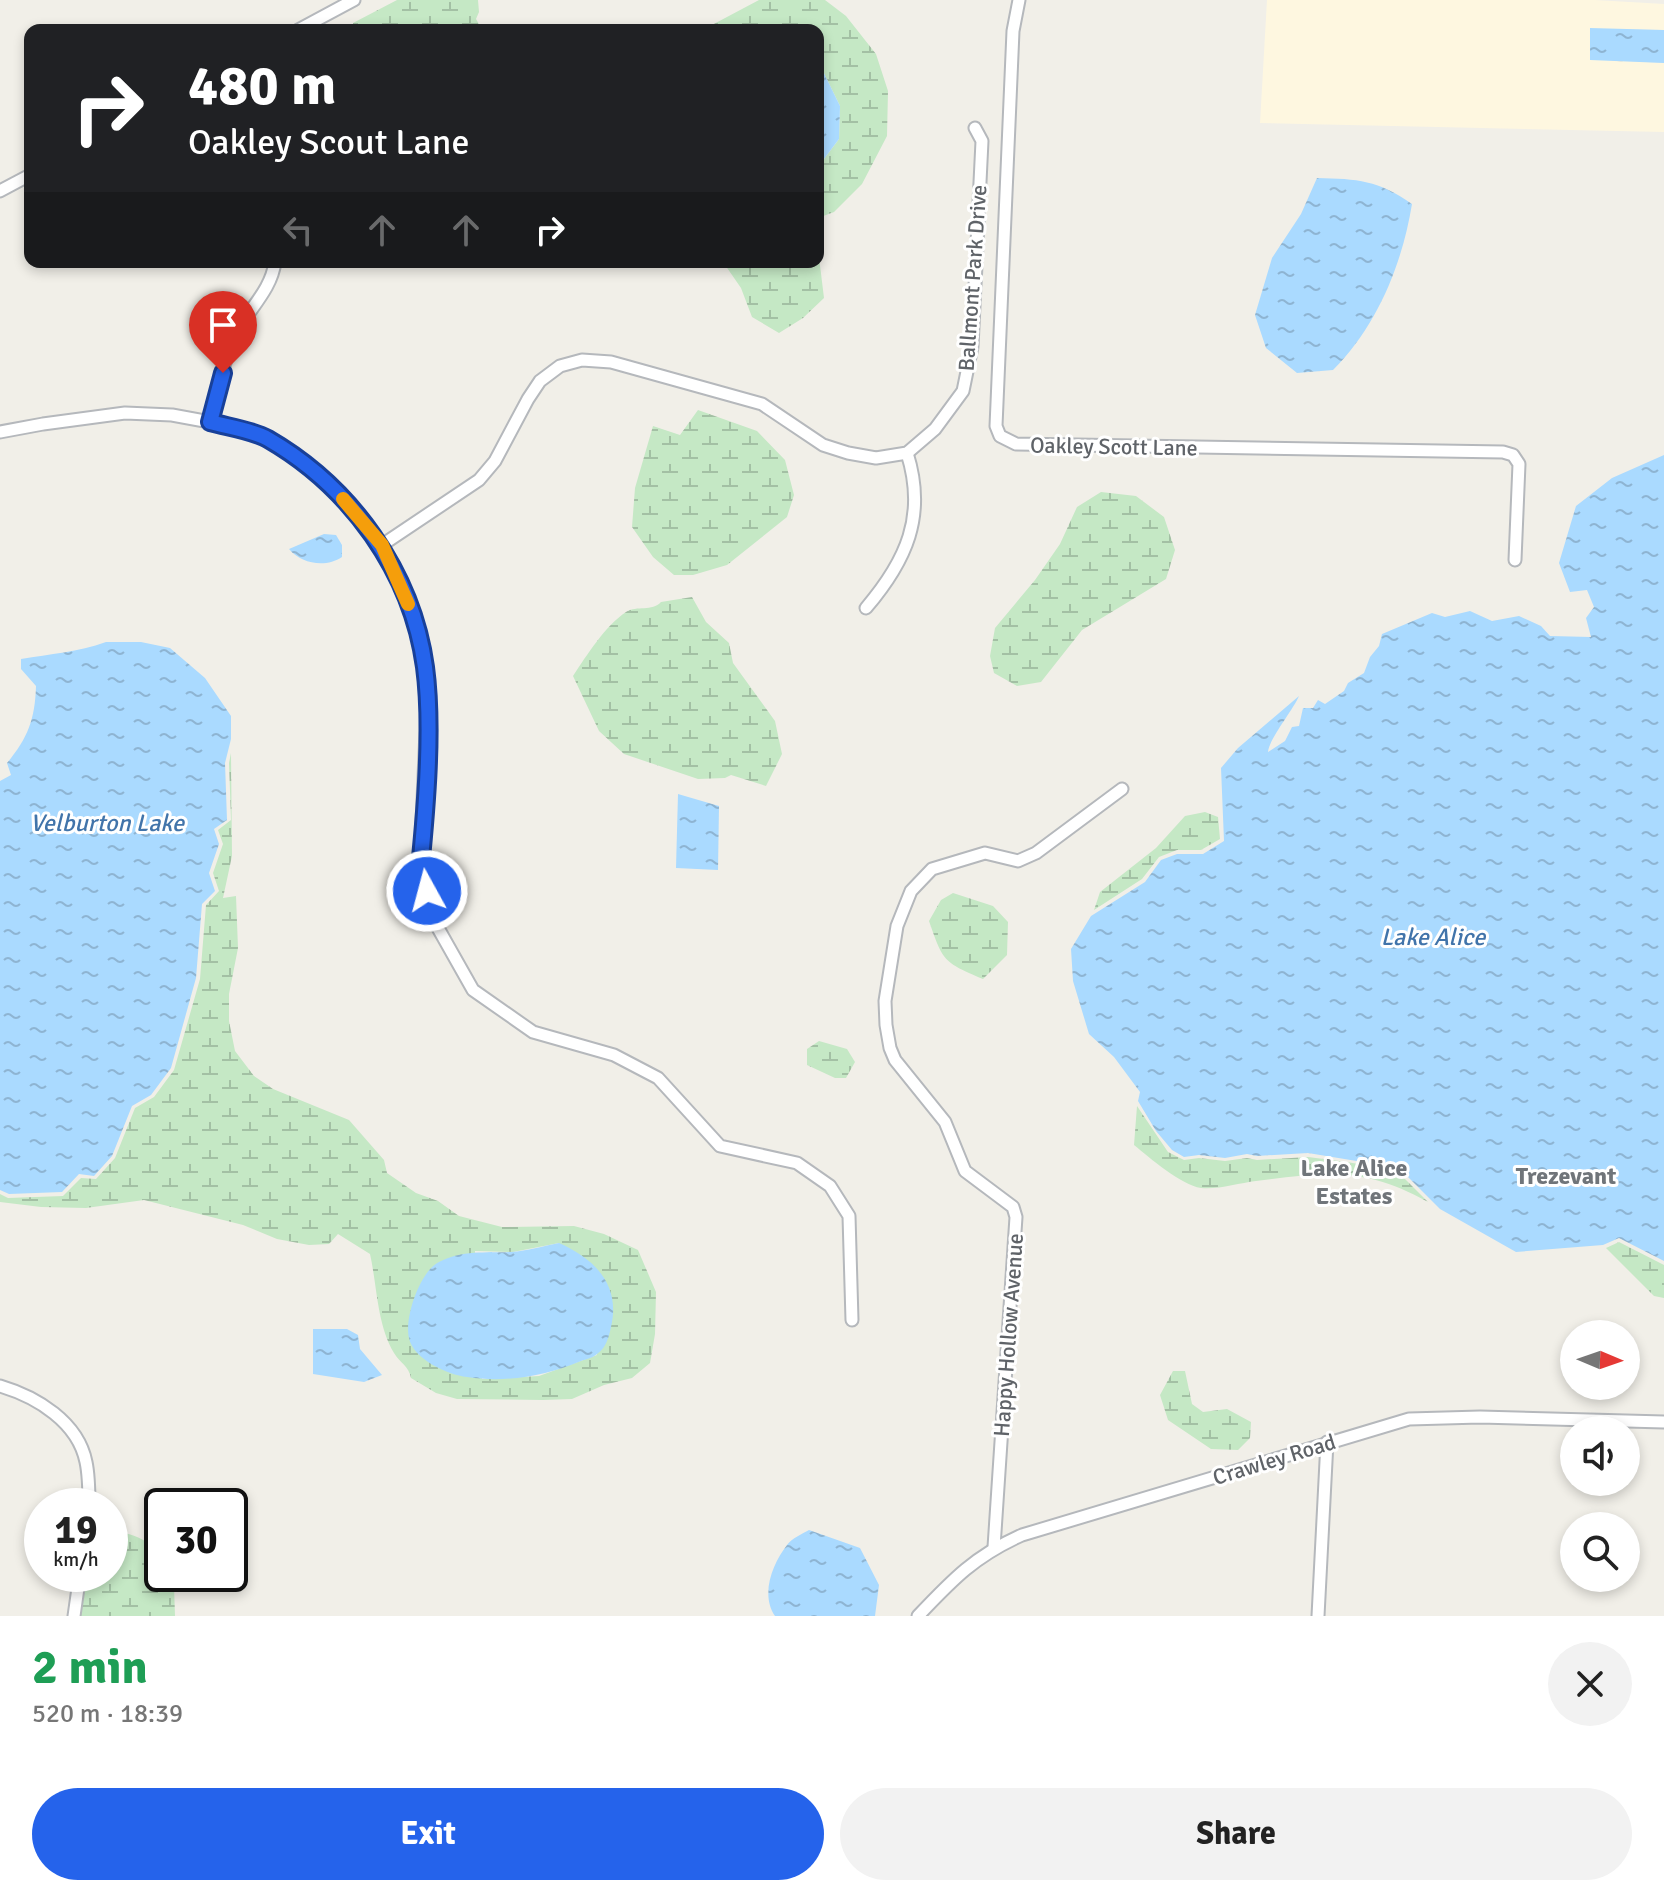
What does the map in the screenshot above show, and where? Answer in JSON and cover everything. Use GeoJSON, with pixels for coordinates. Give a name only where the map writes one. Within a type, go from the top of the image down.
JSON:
{"type":"FeatureCollection","features":[{"type":"Feature","properties":{"kind":"street"},"geometry":{"type":"LineString","coordinates":[[309,24],[354,0]]}},
{"type":"Feature","properties":{"kind":"street","name":"Oakley Scott Lane"},"geometry":{"type":"LineString","coordinates":[[1019,0],[1013,31],[996,426],[1000,436],[1016,444],[1503,452],[1513,455],[1519,464],[1515,560]]}},
{"type":"Feature","properties":{"kind":"street","name":"Ballmont Park Drive"},"geometry":{"type":"LineString","coordinates":[[907,453],[935,429],[963,391],[972,347],[982,141],[975,128]]}},
{"type":"Feature","properties":{"kind":"street"},"geometry":{"type":"LineString","coordinates":[[0,191],[24,178]]}},
{"type":"Feature","properties":{"kind":"street"},"geometry":{"type":"LineString","coordinates":[[210,422],[230,348],[242,323],[268,285],[273,268]]}},
{"type":"Feature","properties":{"kind":"street"},"geometry":{"type":"LineString","coordinates":[[382,545],[479,480],[495,461],[540,381],[560,366],[582,360],[611,362],[762,404],[823,445],[848,453],[876,458],[907,453],[913,474],[911,535],[890,579],[866,608]]}},
{"type":"Feature","properties":{"kind":"street"},"geometry":{"type":"LineString","coordinates":[[0,432],[125,413],[172,415],[266,438],[321,476],[382,545],[416,621],[425,669],[427,718],[420,868],[438,928],[473,990],[533,1032],[614,1055],[658,1078],[720,1146],[797,1163],[830,1186],[849,1216],[852,1320]]}},
{"type":"Feature","properties":{"kind":"street","name":"Happy Hollow Avenue"},"geometry":{"type":"LineString","coordinates":[[994,1547],[1016,1217],[1013,1207],[965,1171],[945,1122],[895,1060],[886,1025],[889,968],[897,926],[911,891],[932,869],[985,853],[1018,861],[1036,853],[1122,789]]}},
{"type":"Feature","properties":{"kind":"street"},"geometry":{"type":"LineString","coordinates":[[0,1386],[36,1402],[72,1430],[87,1463],[88,1488]]}},
{"type":"Feature","properties":{"kind":"street","name":"Crawley Road"},"geometry":{"type":"LineString","coordinates":[[918,1616],[958,1573],[994,1547],[1022,1535],[1409,1419],[1480,1417],[1664,1422]]}},
{"type":"Feature","properties":{"kind":"street"},"geometry":{"type":"LineString","coordinates":[[1318,1616],[1327,1442]]}},
{"type":"Feature","properties":{"kind":"street"},"geometry":{"type":"LineString","coordinates":[[74,1616],[77,1592]]}},
{"type":"Feature","properties":{"kind":"shaded area"},"geometry":{"type":"Polygon","coordinates":[[[1267,0],[1595,0],[1664,4],[1664,30],[1590,29],[1590,59],[1664,63],[1664,132],[1260,123],[1267,0]]]}},
{"type":"Feature","properties":{"kind":"green space"},"geometry":{"type":"Polygon","coordinates":[[[397,0],[478,0],[476,19],[479,24],[353,23],[397,0]]]}},
{"type":"Feature","properties":{"kind":"green space"},"geometry":{"type":"Polygon","coordinates":[[[759,0],[825,0],[846,16],[876,54],[888,91],[887,136],[862,184],[834,212],[824,216],[824,159],[839,139],[840,106],[824,73],[824,24],[714,24],[759,0]]]}},
{"type":"Feature","properties":{"kind":"green space"},"geometry":{"type":"Polygon","coordinates":[[[727,268],[820,268],[824,298],[803,318],[779,333],[752,317],[741,288],[727,268]]]}},
{"type":"Feature","properties":{"kind":"green space"},"geometry":{"type":"Polygon","coordinates":[[[698,410],[757,431],[785,460],[794,495],[787,517],[727,565],[693,575],[674,575],[653,557],[632,527],[635,488],[653,426],[680,435],[698,410]]]}},
{"type":"Feature","properties":{"kind":"green space"},"geometry":{"type":"Polygon","coordinates":[[[1101,492],[1136,496],[1164,517],[1175,550],[1166,579],[1082,630],[1041,682],[1017,686],[994,673],[990,656],[995,628],[1060,544],[1077,507],[1101,492]]]}},
{"type":"Feature","properties":{"kind":"green space"},"geometry":{"type":"Polygon","coordinates":[[[692,597],[706,622],[729,643],[733,663],[775,721],[782,754],[766,786],[731,775],[698,779],[624,754],[599,731],[573,676],[604,633],[626,612],[692,597]]]}},
{"type":"Feature","properties":{"kind":"green space"},"geometry":{"type":"Polygon","coordinates":[[[231,753],[232,856],[223,898],[236,896],[238,948],[229,994],[229,1021],[235,1051],[254,1076],[273,1089],[349,1120],[384,1160],[387,1173],[459,1216],[502,1227],[574,1226],[604,1234],[638,1250],[656,1292],[655,1334],[650,1363],[632,1378],[604,1385],[572,1399],[457,1399],[436,1393],[411,1378],[394,1353],[384,1330],[370,1254],[338,1234],[329,1244],[309,1245],[277,1239],[243,1225],[144,1200],[86,1208],[0,1202],[0,1194],[8,1198],[63,1196],[81,1178],[96,1179],[115,1158],[135,1108],[154,1097],[174,1070],[200,979],[206,905],[219,891],[213,873],[223,844],[218,830],[231,820],[231,753]],[[559,1243],[513,1252],[475,1251],[482,1379],[539,1376],[597,1355],[559,1243]]]}},
{"type":"Feature","properties":{"kind":"green space"},"geometry":{"type":"Polygon","coordinates":[[[1205,812],[1218,817],[1220,839],[1201,850],[1177,850],[1159,857],[1142,879],[1094,910],[1100,892],[1156,848],[1185,816],[1205,812]]]}},
{"type":"Feature","properties":{"kind":"green space"},"geometry":{"type":"Polygon","coordinates":[[[953,893],[993,906],[1008,922],[1007,955],[983,979],[946,959],[929,921],[941,900],[953,893]]]}},
{"type":"Feature","properties":{"kind":"green space"},"geometry":{"type":"Polygon","coordinates":[[[819,1041],[847,1049],[855,1062],[846,1078],[835,1078],[807,1065],[807,1049],[819,1041]]]}},
{"type":"Feature","properties":{"kind":"green space"},"geometry":{"type":"Polygon","coordinates":[[[1137,1106],[1168,1152],[1184,1160],[1308,1157],[1347,1162],[1397,1171],[1428,1202],[1384,1182],[1344,1175],[1303,1175],[1214,1188],[1193,1186],[1134,1145],[1137,1106]]]}},
{"type":"Feature","properties":{"kind":"green space"},"geometry":{"type":"Polygon","coordinates":[[[1619,1242],[1664,1265],[1664,1298],[1654,1296],[1606,1248],[1619,1242]]]}},
{"type":"Feature","properties":{"kind":"green space"},"geometry":{"type":"Polygon","coordinates":[[[1173,1371],[1185,1371],[1192,1404],[1203,1412],[1227,1409],[1251,1422],[1250,1438],[1238,1450],[1211,1449],[1168,1420],[1160,1395],[1173,1371]]]}},
{"type":"Feature","properties":{"kind":"green space"},"geometry":{"type":"Polygon","coordinates":[[[128,1534],[144,1541],[144,1592],[174,1592],[175,1616],[80,1616],[82,1592],[128,1592],[128,1534]]]}},
{"type":"Feature","properties":{"kind":"water"},"geometry":{"type":"Polygon","coordinates":[[[1590,28],[1664,30],[1664,63],[1590,60],[1590,28]]]}},
{"type":"Feature","properties":{"kind":"water"},"geometry":{"type":"Polygon","coordinates":[[[824,73],[840,106],[839,139],[824,159],[824,73]]]}},
{"type":"Feature","properties":{"kind":"water"},"geometry":{"type":"Polygon","coordinates":[[[1317,178],[1378,185],[1412,204],[1394,272],[1362,334],[1333,370],[1297,373],[1266,348],[1255,315],[1272,258],[1301,214],[1317,178]]]}},
{"type":"Feature","properties":{"kind":"water","name":"Lake Alice"},"geometry":{"type":"Polygon","coordinates":[[[1664,455],[1664,1261],[1619,1238],[1603,1245],[1516,1252],[1440,1209],[1399,1168],[1308,1153],[1247,1154],[1225,1158],[1184,1157],[1172,1150],[1138,1101],[1140,1092],[1114,1057],[1089,1034],[1073,981],[1071,949],[1091,916],[1145,882],[1161,860],[1177,854],[1203,854],[1224,841],[1221,768],[1238,748],[1299,696],[1268,752],[1285,741],[1292,727],[1299,726],[1303,708],[1313,708],[1318,700],[1325,704],[1364,673],[1382,634],[1432,613],[1445,617],[1470,611],[1492,621],[1519,616],[1541,626],[1550,636],[1591,637],[1586,618],[1594,607],[1587,590],[1570,592],[1559,563],[1576,506],[1612,478],[1664,455]]]}},
{"type":"Feature","properties":{"kind":"water"},"geometry":{"type":"Polygon","coordinates":[[[324,534],[336,535],[342,545],[342,557],[314,563],[300,558],[289,549],[324,534]]]}},
{"type":"Feature","properties":{"kind":"water","name":"Velburton Lake"},"geometry":{"type":"Polygon","coordinates":[[[106,642],[141,642],[170,648],[205,678],[231,716],[231,739],[225,763],[227,820],[214,829],[219,844],[209,873],[215,891],[202,904],[196,978],[171,1068],[151,1095],[132,1106],[112,1156],[94,1176],[79,1174],[62,1192],[9,1194],[0,1190],[0,781],[11,775],[7,763],[29,728],[34,708],[36,686],[21,669],[21,659],[106,642]]]}},
{"type":"Feature","properties":{"kind":"water"},"geometry":{"type":"Polygon","coordinates":[[[678,794],[719,806],[718,870],[676,868],[678,794]]]}},
{"type":"Feature","properties":{"kind":"water"},"geometry":{"type":"Polygon","coordinates":[[[559,1243],[584,1257],[608,1286],[613,1312],[608,1338],[600,1352],[567,1366],[511,1379],[459,1376],[441,1369],[417,1353],[409,1338],[409,1319],[415,1296],[432,1267],[448,1258],[465,1254],[517,1251],[559,1243]]]}},
{"type":"Feature","properties":{"kind":"water"},"geometry":{"type":"Polygon","coordinates":[[[313,1329],[347,1329],[358,1335],[360,1349],[382,1375],[364,1382],[313,1374],[313,1329]]]}},
{"type":"Feature","properties":{"kind":"water"},"geometry":{"type":"Polygon","coordinates":[[[809,1530],[860,1548],[879,1585],[875,1616],[775,1616],[769,1598],[773,1570],[789,1543],[809,1530]]]}},
{"type":"Feature","properties":{"kind":"slow traffic"},"geometry":{"type":"LineString","coordinates":[[343,499],[382,545],[408,604]]}},
{"type":"Feature","properties":{"kind":"district","name":"Trezevant"},"geometry":{"type":"Point","coordinates":[1566,1176]}},
{"type":"Feature","properties":{"kind":"district","name":"Lake Alice Estates"},"geometry":{"type":"Point","coordinates":[1354,1182]}},
{"type":"Feature","properties":{"kind":"route"},"geometry":{"type":"LineString","coordinates":[[223,373],[210,422],[266,438],[321,476],[382,545],[415,618],[425,669],[427,708],[420,868],[427,891]]}}]}
